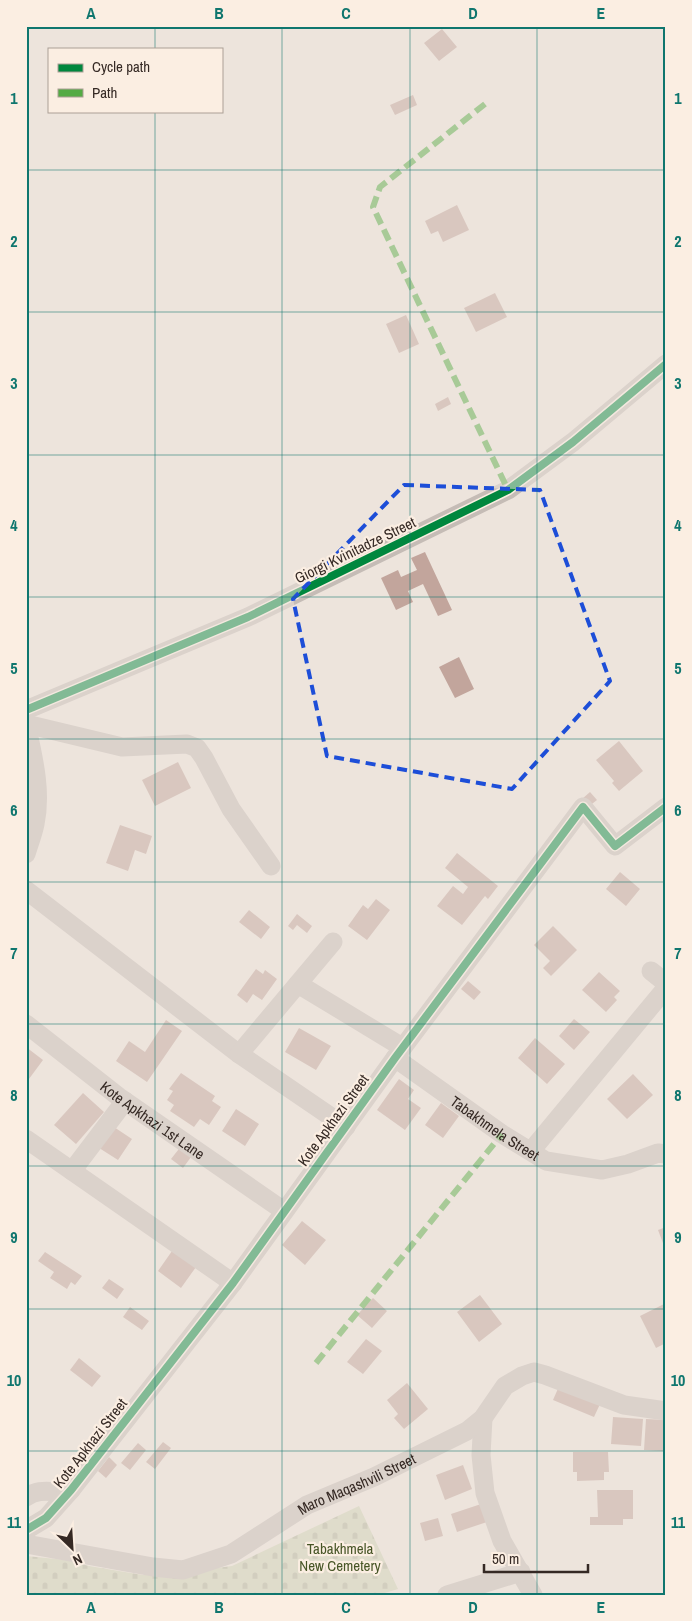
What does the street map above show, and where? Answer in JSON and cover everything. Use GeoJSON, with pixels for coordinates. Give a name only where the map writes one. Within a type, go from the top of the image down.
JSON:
{"type":"FeatureCollection","features":[{"type":"Feature","properties":{"kind":"street","name":"Giorgi Kvinitadze Street"},"geometry":{"type":"LineString","coordinates":[[26,710],[248,617],[508,490],[573,442],[666,364]]}},
{"type":"Feature","properties":{"kind":"street"},"geometry":{"type":"LineString","coordinates":[[26,854],[35,823],[36,802],[36,770],[26,724],[122,747],[187,744],[197,748],[231,808],[271,866]]}},
{"type":"Feature","properties":{"kind":"street","name":"Kote Apkhazi Street"},"geometry":{"type":"LineString","coordinates":[[26,1530],[46,1518],[70,1490],[233,1283],[398,1052],[583,807],[616,846],[666,807]]}},
{"type":"Feature","properties":{"kind":"street"},"geometry":{"type":"LineString","coordinates":[[26,890],[239,1054],[346,1127]]}},
{"type":"Feature","properties":{"kind":"street"},"geometry":{"type":"LineString","coordinates":[[239,1054],[334,942]]}},
{"type":"Feature","properties":{"kind":"street"},"geometry":{"type":"LineString","coordinates":[[651,970],[666,983]]}},
{"type":"Feature","properties":{"kind":"street","name":"Tabakhmela Street"},"geometry":{"type":"LineString","coordinates":[[298,984],[398,1052],[502,1134],[546,1161],[602,1170],[658,1154],[666,1154]]}},
{"type":"Feature","properties":{"kind":"street"},"geometry":{"type":"LineString","coordinates":[[530,1151],[666,988]]}},
{"type":"Feature","properties":{"kind":"street","name":"Kote Apkhazi 1st Lane"},"geometry":{"type":"LineString","coordinates":[[26,1024],[125,1101],[284,1211]]}},
{"type":"Feature","properties":{"kind":"street"},"geometry":{"type":"LineString","coordinates":[[72,1172],[125,1101]]}},
{"type":"Feature","properties":{"kind":"street"},"geometry":{"type":"LineString","coordinates":[[26,1140],[233,1283]]}},
{"type":"Feature","properties":{"kind":"street","name":"Maro Maqashvili Street"},"geometry":{"type":"LineString","coordinates":[[26,1544],[153,1567],[184,1570],[231,1554],[307,1505],[383,1473],[460,1434],[483,1418],[505,1386],[522,1376],[534,1372],[624,1406],[666,1411]]}},
{"type":"Feature","properties":{"kind":"street"},"geometry":{"type":"LineString","coordinates":[[483,1418],[481,1455],[485,1493],[502,1541],[533,1595]]}},
{"type":"Feature","properties":{"kind":"street"},"geometry":{"type":"LineString","coordinates":[[26,1497],[34,1492],[66,1492],[70,1490]]}},
{"type":"Feature","properties":{"kind":"street"},"geometry":{"type":"LineString","coordinates":[[447,1595],[521,1572]]}},
{"type":"Feature","properties":{"kind":"highlighted area"},"geometry":{"type":"Polygon","coordinates":[[[404,485],[540,490],[610,681],[512,789],[327,756],[293,599],[404,485]]]}},
{"type":"Feature","properties":{"kind":"green space","name":"Tabakhmela New Cemetery"},"geometry":{"type":"Polygon","coordinates":[[[359,1506],[398,1589],[378,1595],[26,1595],[26,1556],[66,1560],[143,1575],[162,1575],[232,1566],[359,1506]]]}},
{"type":"Feature","properties":{"kind":"building"},"geometry":{"type":"Polygon","coordinates":[[[442,29],[457,47],[439,61],[424,43],[442,29]]]}},
{"type":"Feature","properties":{"kind":"building"},"geometry":{"type":"Polygon","coordinates":[[[413,95],[417,105],[395,115],[390,105],[413,95]]]}},
{"type":"Feature","properties":{"kind":"building"},"geometry":{"type":"Polygon","coordinates":[[[457,205],[469,230],[443,242],[438,231],[431,234],[425,221],[457,205]]]}},
{"type":"Feature","properties":{"kind":"building"},"geometry":{"type":"Polygon","coordinates":[[[495,293],[507,317],[476,332],[464,308],[495,293]]]}},
{"type":"Feature","properties":{"kind":"building"},"geometry":{"type":"Polygon","coordinates":[[[406,315],[419,344],[399,353],[386,324],[406,315]]]}},
{"type":"Feature","properties":{"kind":"building"},"geometry":{"type":"Polygon","coordinates":[[[448,397],[451,404],[438,411],[435,404],[448,397]]]}},
{"type":"Feature","properties":{"kind":"building"},"geometry":{"type":"Polygon","coordinates":[[[425,552],[452,610],[438,616],[423,584],[408,591],[413,602],[396,610],[381,578],[398,570],[401,577],[417,570],[411,558],[425,552]]]}},
{"type":"Feature","properties":{"kind":"building"},"geometry":{"type":"Polygon","coordinates":[[[459,657],[474,689],[455,698],[439,667],[459,657]]]}},
{"type":"Feature","properties":{"kind":"building"},"geometry":{"type":"Polygon","coordinates":[[[619,741],[643,771],[619,791],[612,783],[614,781],[596,760],[619,741]]]}},
{"type":"Feature","properties":{"kind":"building"},"geometry":{"type":"Polygon","coordinates":[[[178,762],[191,788],[155,806],[142,780],[178,762]]]}},
{"type":"Feature","properties":{"kind":"building"},"geometry":{"type":"Polygon","coordinates":[[[590,792],[597,800],[588,807],[582,799],[590,792]]]}},
{"type":"Feature","properties":{"kind":"building"},"geometry":{"type":"Polygon","coordinates":[[[120,825],[152,836],[146,854],[135,850],[128,871],[106,863],[120,825]]]}},
{"type":"Feature","properties":{"kind":"building"},"geometry":{"type":"Polygon","coordinates":[[[457,853],[498,886],[488,899],[485,896],[462,925],[437,906],[453,886],[463,894],[468,887],[445,868],[457,853]]]}},
{"type":"Feature","properties":{"kind":"building"},"geometry":{"type":"Polygon","coordinates":[[[620,872],[640,889],[626,906],[606,889],[620,872]]]}},
{"type":"Feature","properties":{"kind":"building"},"geometry":{"type":"Polygon","coordinates":[[[376,899],[390,910],[367,940],[348,926],[363,905],[368,909],[376,899]]]}},
{"type":"Feature","properties":{"kind":"building"},"geometry":{"type":"Polygon","coordinates":[[[249,910],[270,927],[261,939],[239,922],[249,910]]]}},
{"type":"Feature","properties":{"kind":"building"},"geometry":{"type":"Polygon","coordinates":[[[297,914],[312,926],[307,933],[297,925],[293,930],[288,926],[297,914]]]}},
{"type":"Feature","properties":{"kind":"building"},"geometry":{"type":"Polygon","coordinates":[[[553,926],[577,950],[551,976],[543,968],[550,961],[534,945],[553,926]]]}},
{"type":"Feature","properties":{"kind":"building"},"geometry":{"type":"Polygon","coordinates":[[[256,969],[263,974],[265,970],[277,979],[262,1000],[253,994],[247,1003],[237,995],[256,969]]]}},
{"type":"Feature","properties":{"kind":"building"},"geometry":{"type":"Polygon","coordinates":[[[599,972],[620,991],[614,997],[617,1000],[606,1012],[582,990],[599,972]]]}},
{"type":"Feature","properties":{"kind":"building"},"geometry":{"type":"Polygon","coordinates":[[[468,981],[481,992],[474,1000],[461,989],[468,981]]]}},
{"type":"Feature","properties":{"kind":"building"},"geometry":{"type":"Polygon","coordinates":[[[574,1019],[590,1032],[574,1050],[559,1036],[574,1019]]]}},
{"type":"Feature","properties":{"kind":"building"},"geometry":{"type":"Polygon","coordinates":[[[166,1020],[182,1031],[147,1082],[116,1061],[129,1041],[145,1052],[166,1020]]]}},
{"type":"Feature","properties":{"kind":"building"},"geometry":{"type":"Polygon","coordinates":[[[299,1028],[331,1046],[316,1070],[285,1052],[299,1028]]]}},
{"type":"Feature","properties":{"kind":"building"},"geometry":{"type":"Polygon","coordinates":[[[535,1038],[565,1064],[547,1084],[518,1058],[535,1038]]]}},
{"type":"Feature","properties":{"kind":"building"},"geometry":{"type":"Polygon","coordinates":[[[26,1047],[43,1060],[26,1083],[26,1047]]]}},
{"type":"Feature","properties":{"kind":"building"},"geometry":{"type":"Polygon","coordinates":[[[181,1073],[215,1096],[212,1101],[221,1107],[209,1125],[200,1119],[194,1127],[170,1111],[174,1105],[167,1100],[173,1091],[169,1089],[181,1073]]]}},
{"type":"Feature","properties":{"kind":"building"},"geometry":{"type":"Polygon","coordinates":[[[633,1074],[653,1095],[627,1119],[607,1099],[633,1074]]]}},
{"type":"Feature","properties":{"kind":"building"},"geometry":{"type":"Polygon","coordinates":[[[399,1079],[414,1090],[408,1099],[421,1108],[405,1130],[377,1110],[399,1079]]]}},
{"type":"Feature","properties":{"kind":"building"},"geometry":{"type":"Polygon","coordinates":[[[83,1093],[104,1112],[76,1144],[54,1125],[83,1093]]]}},
{"type":"Feature","properties":{"kind":"building"},"geometry":{"type":"Polygon","coordinates":[[[441,1103],[459,1116],[443,1138],[425,1125],[441,1103]]]}},
{"type":"Feature","properties":{"kind":"building"},"geometry":{"type":"Polygon","coordinates":[[[236,1109],[259,1124],[245,1146],[222,1131],[236,1109]]]}},
{"type":"Feature","properties":{"kind":"building"},"geometry":{"type":"Polygon","coordinates":[[[111,1125],[132,1139],[118,1160],[96,1146],[111,1125]]]}},
{"type":"Feature","properties":{"kind":"building"},"geometry":{"type":"Polygon","coordinates":[[[182,1145],[194,1153],[183,1168],[171,1159],[182,1145]]]}},
{"type":"Feature","properties":{"kind":"building"},"geometry":{"type":"Polygon","coordinates":[[[302,1221],[326,1240],[305,1265],[282,1245],[302,1221]]]}},
{"type":"Feature","properties":{"kind":"building"},"geometry":{"type":"Polygon","coordinates":[[[666,1227],[666,1251],[658,1230],[666,1227]]]}},
{"type":"Feature","properties":{"kind":"building"},"geometry":{"type":"Polygon","coordinates":[[[172,1251],[196,1267],[181,1288],[158,1271],[172,1251]]]}},
{"type":"Feature","properties":{"kind":"building"},"geometry":{"type":"Polygon","coordinates":[[[45,1252],[82,1276],[75,1285],[71,1282],[67,1289],[50,1278],[54,1272],[38,1261],[45,1252]]]}},
{"type":"Feature","properties":{"kind":"building"},"geometry":{"type":"Polygon","coordinates":[[[109,1279],[124,1289],[117,1299],[102,1288],[109,1279]]]}},
{"type":"Feature","properties":{"kind":"building"},"geometry":{"type":"Polygon","coordinates":[[[480,1295],[502,1324],[479,1342],[457,1312],[480,1295]]]}},
{"type":"Feature","properties":{"kind":"building"},"geometry":{"type":"Polygon","coordinates":[[[373,1298],[387,1311],[372,1328],[357,1315],[373,1298]]]}},
{"type":"Feature","properties":{"kind":"building"},"geometry":{"type":"Polygon","coordinates":[[[666,1303],[666,1343],[656,1348],[640,1316],[666,1303]]]}},
{"type":"Feature","properties":{"kind":"building"},"geometry":{"type":"Polygon","coordinates":[[[130,1307],[149,1321],[142,1330],[123,1317],[130,1307]]]}},
{"type":"Feature","properties":{"kind":"building"},"geometry":{"type":"Polygon","coordinates":[[[366,1339],[382,1351],[363,1374],[347,1362],[366,1339]]]}},
{"type":"Feature","properties":{"kind":"building"},"geometry":{"type":"Polygon","coordinates":[[[79,1358],[101,1376],[92,1387],[70,1370],[79,1358]]]}},
{"type":"Feature","properties":{"kind":"building"},"geometry":{"type":"Polygon","coordinates":[[[407,1383],[428,1409],[404,1429],[394,1418],[398,1414],[387,1400],[407,1383]]]}},
{"type":"Feature","properties":{"kind":"building"},"geometry":{"type":"Polygon","coordinates":[[[560,1384],[601,1402],[594,1417],[553,1400],[560,1384]]]}},
{"type":"Feature","properties":{"kind":"building"},"geometry":{"type":"Polygon","coordinates":[[[613,1417],[643,1419],[641,1446],[611,1444],[613,1417]]]}},
{"type":"Feature","properties":{"kind":"building"},"geometry":{"type":"Polygon","coordinates":[[[646,1419],[666,1420],[666,1451],[644,1450],[646,1419]]]}},
{"type":"Feature","properties":{"kind":"building"},"geometry":{"type":"Polygon","coordinates":[[[163,1442],[171,1448],[155,1469],[146,1462],[163,1442]]]}},
{"type":"Feature","properties":{"kind":"building"},"geometry":{"type":"Polygon","coordinates":[[[138,1443],[146,1450],[130,1470],[121,1463],[138,1443]]]}},
{"type":"Feature","properties":{"kind":"building"},"geometry":{"type":"Polygon","coordinates":[[[573,1452],[608,1452],[609,1472],[604,1472],[604,1480],[577,1481],[577,1472],[573,1472],[573,1452]]]}},
{"type":"Feature","properties":{"kind":"building"},"geometry":{"type":"Polygon","coordinates":[[[109,1457],[117,1465],[106,1478],[98,1471],[109,1457]]]}},
{"type":"Feature","properties":{"kind":"building"},"geometry":{"type":"Polygon","coordinates":[[[463,1465],[472,1489],[445,1500],[436,1475],[463,1465]]]}},
{"type":"Feature","properties":{"kind":"building"},"geometry":{"type":"Polygon","coordinates":[[[597,1490],[633,1490],[633,1519],[623,1519],[623,1525],[590,1525],[590,1517],[598,1517],[597,1490]]]}},
{"type":"Feature","properties":{"kind":"building"},"geometry":{"type":"Polygon","coordinates":[[[481,1504],[487,1522],[457,1532],[451,1514],[481,1504]]]}},
{"type":"Feature","properties":{"kind":"building"},"geometry":{"type":"Polygon","coordinates":[[[438,1518],[443,1536],[425,1541],[420,1523],[438,1518]]]}},
{"type":"Feature","properties":{"kind":"marked path"},"geometry":{"type":"LineString","coordinates":[[485,104],[380,187],[373,207],[508,490]]}},
{"type":"Feature","properties":{"kind":"marked path"},"geometry":{"type":"LineString","coordinates":[[316,1363],[502,1134]]}},
{"type":"Feature","properties":{"kind":"cycle path"},"geometry":{"type":"LineString","coordinates":[[26,710],[248,617],[508,490],[573,442],[666,364]]}},
{"type":"Feature","properties":{"kind":"cycle path"},"geometry":{"type":"LineString","coordinates":[[26,1530],[46,1518],[71,1490],[233,1283],[395,1058],[583,807],[615,846],[666,807]]}}]}
